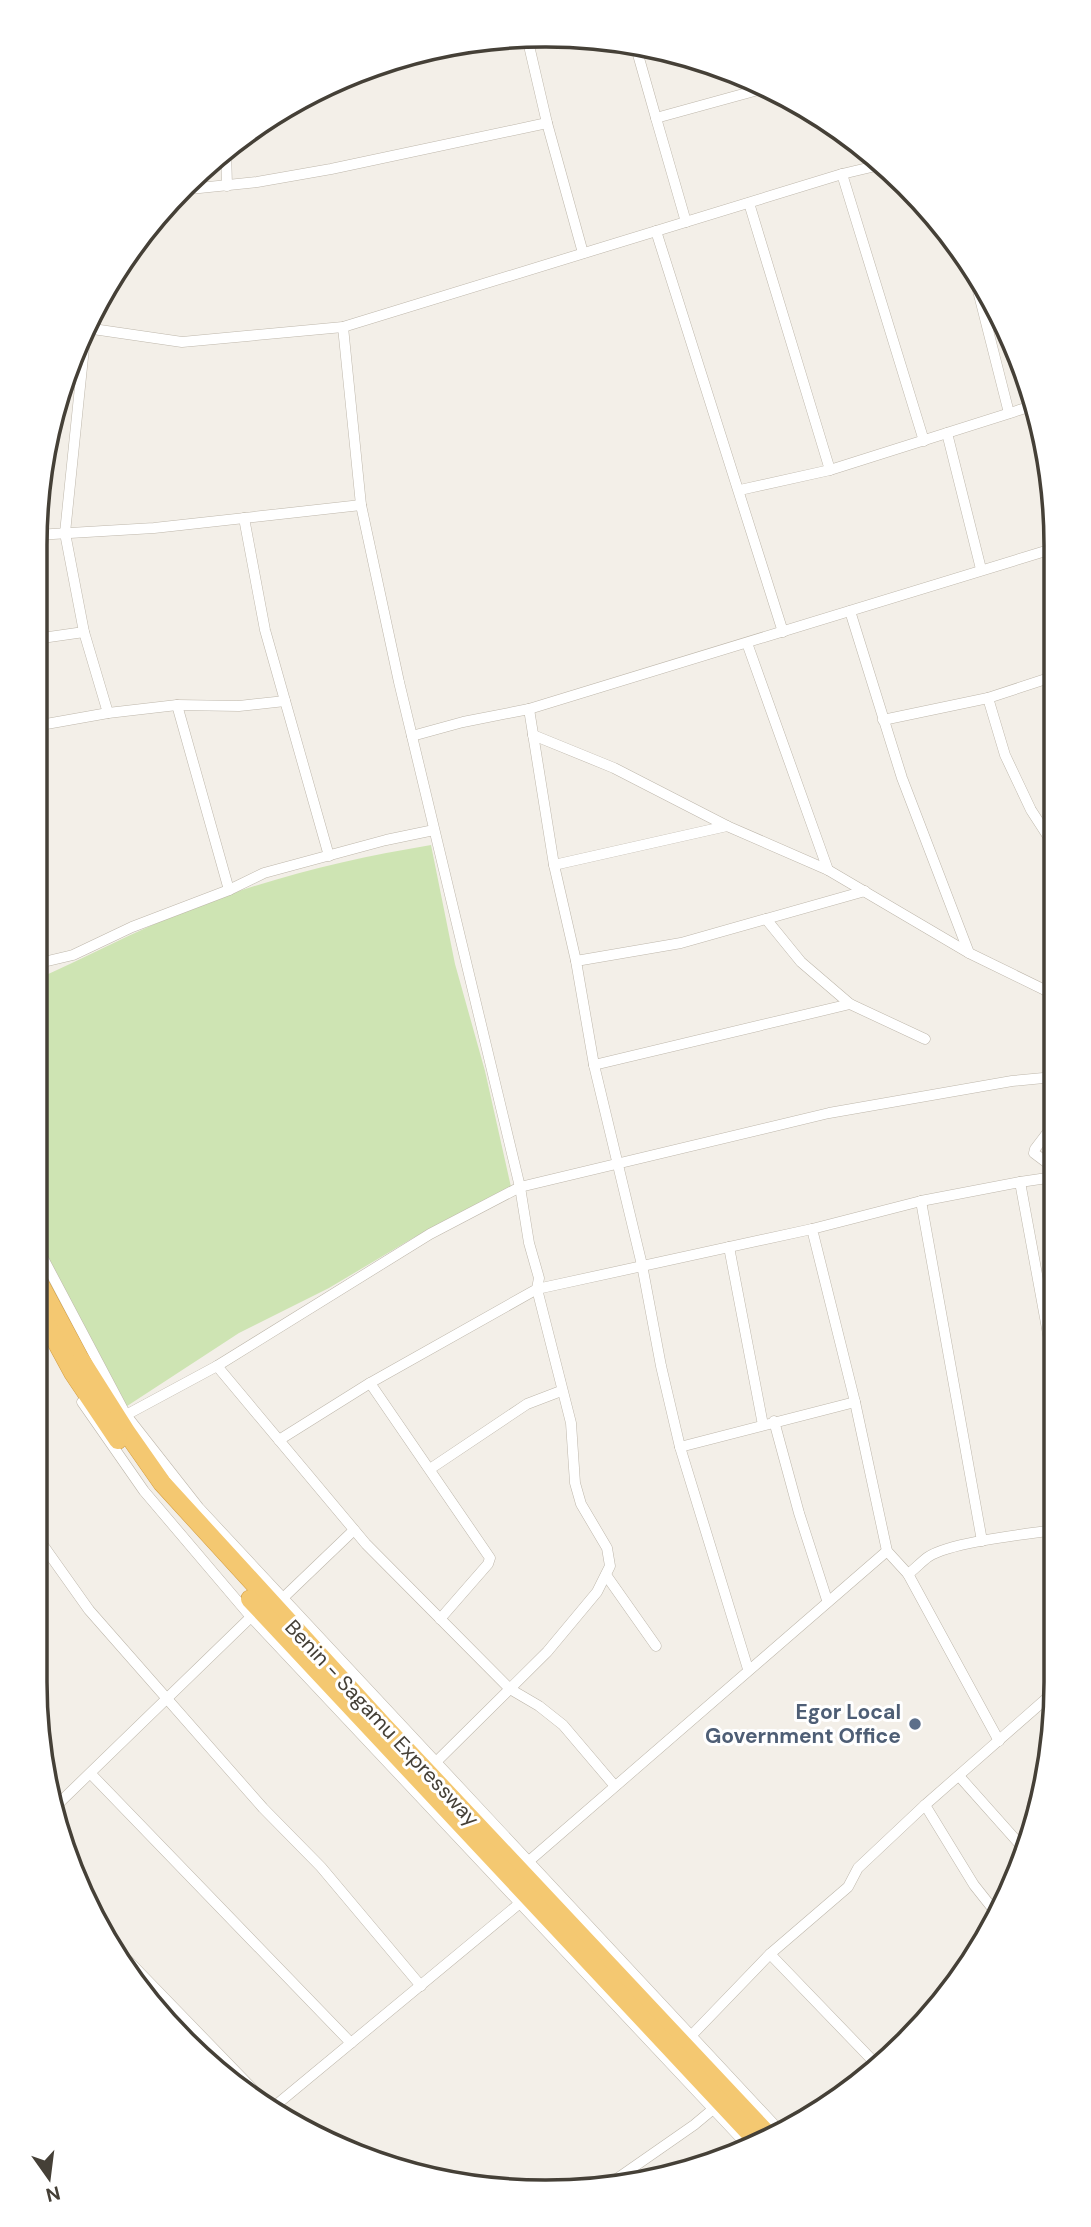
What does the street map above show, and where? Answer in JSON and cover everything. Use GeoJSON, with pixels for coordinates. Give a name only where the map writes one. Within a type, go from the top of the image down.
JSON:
{"type":"FeatureCollection","features":[{"type":"Feature","properties":{"kind":"highway","name":"Benin - Sagamu Expressway"},"geometry":{"type":"LineString","coordinates":[[47,1297],[79,1357],[127,1433],[199,1533],[763,2129]]}},
{"type":"Feature","properties":{"kind":"highway"},"geometry":{"type":"LineString","coordinates":[[47,1325],[73,1373],[105,1422],[141,1471],[199,1533],[255,1613],[751,2135]]}},
{"type":"Feature","properties":{"kind":"street"},"geometry":{"type":"LineString","coordinates":[[529,48],[583,253]]}},
{"type":"Feature","properties":{"kind":"street"},"geometry":{"type":"LineString","coordinates":[[638,56],[686,222]]}},
{"type":"Feature","properties":{"kind":"street"},"geometry":{"type":"LineString","coordinates":[[656,118],[751,92]]}},
{"type":"Feature","properties":{"kind":"street"},"geometry":{"type":"LineString","coordinates":[[198,188],[331,169],[547,123]]}},
{"type":"Feature","properties":{"kind":"street"},"geometry":{"type":"LineString","coordinates":[[226,163],[227,186]]}},
{"type":"Feature","properties":{"kind":"street"},"geometry":{"type":"LineString","coordinates":[[97,330],[182,342],[343,327],[870,167]]}},
{"type":"Feature","properties":{"kind":"street"},"geometry":{"type":"LineString","coordinates":[[842,174],[925,441]]}},
{"type":"Feature","properties":{"kind":"street"},"geometry":{"type":"LineString","coordinates":[[749,203],[830,470]]}},
{"type":"Feature","properties":{"kind":"street"},"geometry":{"type":"LineString","coordinates":[[656,231],[783,632]]}},
{"type":"Feature","properties":{"kind":"street"},"geometry":{"type":"LineString","coordinates":[[982,305],[1009,413]]}},
{"type":"Feature","properties":{"kind":"street"},"geometry":{"type":"LineString","coordinates":[[343,327],[361,505],[412,736],[520,1187],[529,1243],[539,1278],[537,1289],[571,1423],[575,1483],[581,1504],[607,1548],[610,1566],[597,1592],[547,1652],[436,1762]]}},
{"type":"Feature","properties":{"kind":"street"},"geometry":{"type":"LineString","coordinates":[[83,362],[65,533],[84,632],[108,713]]}},
{"type":"Feature","properties":{"kind":"street"},"geometry":{"type":"LineString","coordinates":[[740,490],[830,470],[1024,408]]}},
{"type":"Feature","properties":{"kind":"street"},"geometry":{"type":"LineString","coordinates":[[947,433],[981,569]]}},
{"type":"Feature","properties":{"kind":"street"},"geometry":{"type":"LineString","coordinates":[[47,534],[154,528],[361,505]]}},
{"type":"Feature","properties":{"kind":"street"},"geometry":{"type":"LineString","coordinates":[[243,518],[265,630],[330,856]]}},
{"type":"Feature","properties":{"kind":"street"},"geometry":{"type":"LineString","coordinates":[[412,736],[463,722],[529,709],[1044,551]]}},
{"type":"Feature","properties":{"kind":"street"},"geometry":{"type":"LineString","coordinates":[[849,611],[902,778],[969,953]]}},
{"type":"Feature","properties":{"kind":"street"},"geometry":{"type":"LineString","coordinates":[[47,637],[84,632]]}},
{"type":"Feature","properties":{"kind":"street"},"geometry":{"type":"LineString","coordinates":[[747,643],[828,870]]}},
{"type":"Feature","properties":{"kind":"street"},"geometry":{"type":"LineString","coordinates":[[883,720],[988,698],[1044,679]]}},
{"type":"Feature","properties":{"kind":"street"},"geometry":{"type":"LineString","coordinates":[[988,698],[1005,755],[1031,810],[1044,830]]}},
{"type":"Feature","properties":{"kind":"street"},"geometry":{"type":"LineString","coordinates":[[47,724],[177,705],[239,706],[285,701]]}},
{"type":"Feature","properties":{"kind":"street"},"geometry":{"type":"LineString","coordinates":[[177,705],[229,890]]}},
{"type":"Feature","properties":{"kind":"street"},"geometry":{"type":"LineString","coordinates":[[529,709],[554,865],[576,961],[594,1065],[642,1265],[661,1366],[680,1447],[748,1670]]}},
{"type":"Feature","properties":{"kind":"street"},"geometry":{"type":"LineString","coordinates":[[533,735],[614,768],[727,826],[828,870],[969,953],[1044,989]]}},
{"type":"Feature","properties":{"kind":"street"},"geometry":{"type":"LineString","coordinates":[[554,865],[727,826]]}},
{"type":"Feature","properties":{"kind":"street"},"geometry":{"type":"LineString","coordinates":[[47,961],[72,954],[264,873],[434,830]]}},
{"type":"Feature","properties":{"kind":"street"},"geometry":{"type":"LineString","coordinates":[[576,961],[681,943],[865,891]]}},
{"type":"Feature","properties":{"kind":"street"},"geometry":{"type":"LineString","coordinates":[[766,919],[801,962],[850,1004],[925,1039]]}},
{"type":"Feature","properties":{"kind":"street"},"geometry":{"type":"LineString","coordinates":[[594,1065],[850,1004]]}},
{"type":"Feature","properties":{"kind":"street"},"geometry":{"type":"LineString","coordinates":[[126,1415],[217,1366],[430,1234],[520,1187],[829,1113],[1044,1078]]}},
{"type":"Feature","properties":{"kind":"street"},"geometry":{"type":"LineString","coordinates":[[1044,1137],[1034,1153],[1044,1160]]}},
{"type":"Feature","properties":{"kind":"street"},"geometry":{"type":"LineString","coordinates":[[279,1440],[370,1383],[537,1289],[812,1229],[920,1201],[1044,1178]]}},
{"type":"Feature","properties":{"kind":"street"},"geometry":{"type":"LineString","coordinates":[[1020,1182],[1044,1312]]}},
{"type":"Feature","properties":{"kind":"street"},"geometry":{"type":"LineString","coordinates":[[920,1201],[982,1541]]}},
{"type":"Feature","properties":{"kind":"street"},"geometry":{"type":"LineString","coordinates":[[812,1229],[855,1402],[887,1551],[908,1574],[999,1741]]}},
{"type":"Feature","properties":{"kind":"street"},"geometry":{"type":"LineString","coordinates":[[729,1247],[763,1425]]}},
{"type":"Feature","properties":{"kind":"street"},"geometry":{"type":"LineString","coordinates":[[47,1266],[126,1415],[199,1508],[773,2124]]}},
{"type":"Feature","properties":{"kind":"street"},"geometry":{"type":"LineString","coordinates":[[47,1342],[70,1384],[119,1457],[173,1526],[741,2139]]}},
{"type":"Feature","properties":{"kind":"street"},"geometry":{"type":"LineString","coordinates":[[217,1366],[354,1530],[509,1689],[539,1706],[564,1725],[614,1785]]}},
{"type":"Feature","properties":{"kind":"street"},"geometry":{"type":"LineString","coordinates":[[370,1383],[490,1558],[488,1564],[440,1619]]}},
{"type":"Feature","properties":{"kind":"street"},"geometry":{"type":"LineString","coordinates":[[429,1469],[527,1404],[561,1391]]}},
{"type":"Feature","properties":{"kind":"street"},"geometry":{"type":"LineString","coordinates":[[680,1447],[855,1402]]}},
{"type":"Feature","properties":{"kind":"street"},"geometry":{"type":"LineString","coordinates":[[774,1421],[799,1513],[827,1600]]}},
{"type":"Feature","properties":{"kind":"street"},"geometry":{"type":"LineString","coordinates":[[283,1598],[354,1530]]}},
{"type":"Feature","properties":{"kind":"street"},"geometry":{"type":"LineString","coordinates":[[908,1574],[928,1557],[940,1551],[982,1541],[1044,1532]]}},
{"type":"Feature","properties":{"kind":"street"},"geometry":{"type":"LineString","coordinates":[[47,1551],[89,1610],[166,1700],[263,1808],[321,1867],[421,1986]]}},
{"type":"Feature","properties":{"kind":"street"},"geometry":{"type":"LineString","coordinates":[[529,1861],[827,1600],[887,1551]]}},
{"type":"Feature","properties":{"kind":"street"},"geometry":{"type":"LineString","coordinates":[[606,1575],[656,1646]]}},
{"type":"Feature","properties":{"kind":"street"},"geometry":{"type":"LineString","coordinates":[[62,1801],[255,1613]]}},
{"type":"Feature","properties":{"kind":"street"},"geometry":{"type":"LineString","coordinates":[[690,2037],[770,1954],[848,1887],[858,1868],[1043,1701]]}},
{"type":"Feature","properties":{"kind":"street"},"geometry":{"type":"LineString","coordinates":[[91,1774],[351,2043]]}},
{"type":"Feature","properties":{"kind":"street"},"geometry":{"type":"LineString","coordinates":[[959,1776],[1017,1841]]}},
{"type":"Feature","properties":{"kind":"street"},"geometry":{"type":"LineString","coordinates":[[925,1805],[974,1885],[990,1905]]}},
{"type":"Feature","properties":{"kind":"street"},"geometry":{"type":"LineString","coordinates":[[280,2103],[520,1903]]}},
{"type":"Feature","properties":{"kind":"street"},"geometry":{"type":"LineString","coordinates":[[770,1954],[871,2059]]}},
{"type":"Feature","properties":{"kind":"street"},"geometry":{"type":"LineString","coordinates":[[146,1979],[229,2066]]}},
{"type":"Feature","properties":{"kind":"street"},"geometry":{"type":"LineString","coordinates":[[627,2172],[694,2126],[712,2110]]}},
{"type":"Feature","properties":{"kind":"green space"},"geometry":{"type":"Polygon","coordinates":[[[431,845],[455,964],[485,1071],[511,1187],[413,1238],[329,1288],[239,1333],[121,1410],[89,1361],[47,1279],[47,974],[166,919],[245,889],[368,857],[431,845]]]}},
{"type":"Feature","properties":{"kind":"place","name":"Egor Local Government Office"},"geometry":{"type":"Point","coordinates":[915,1724]}}]}
